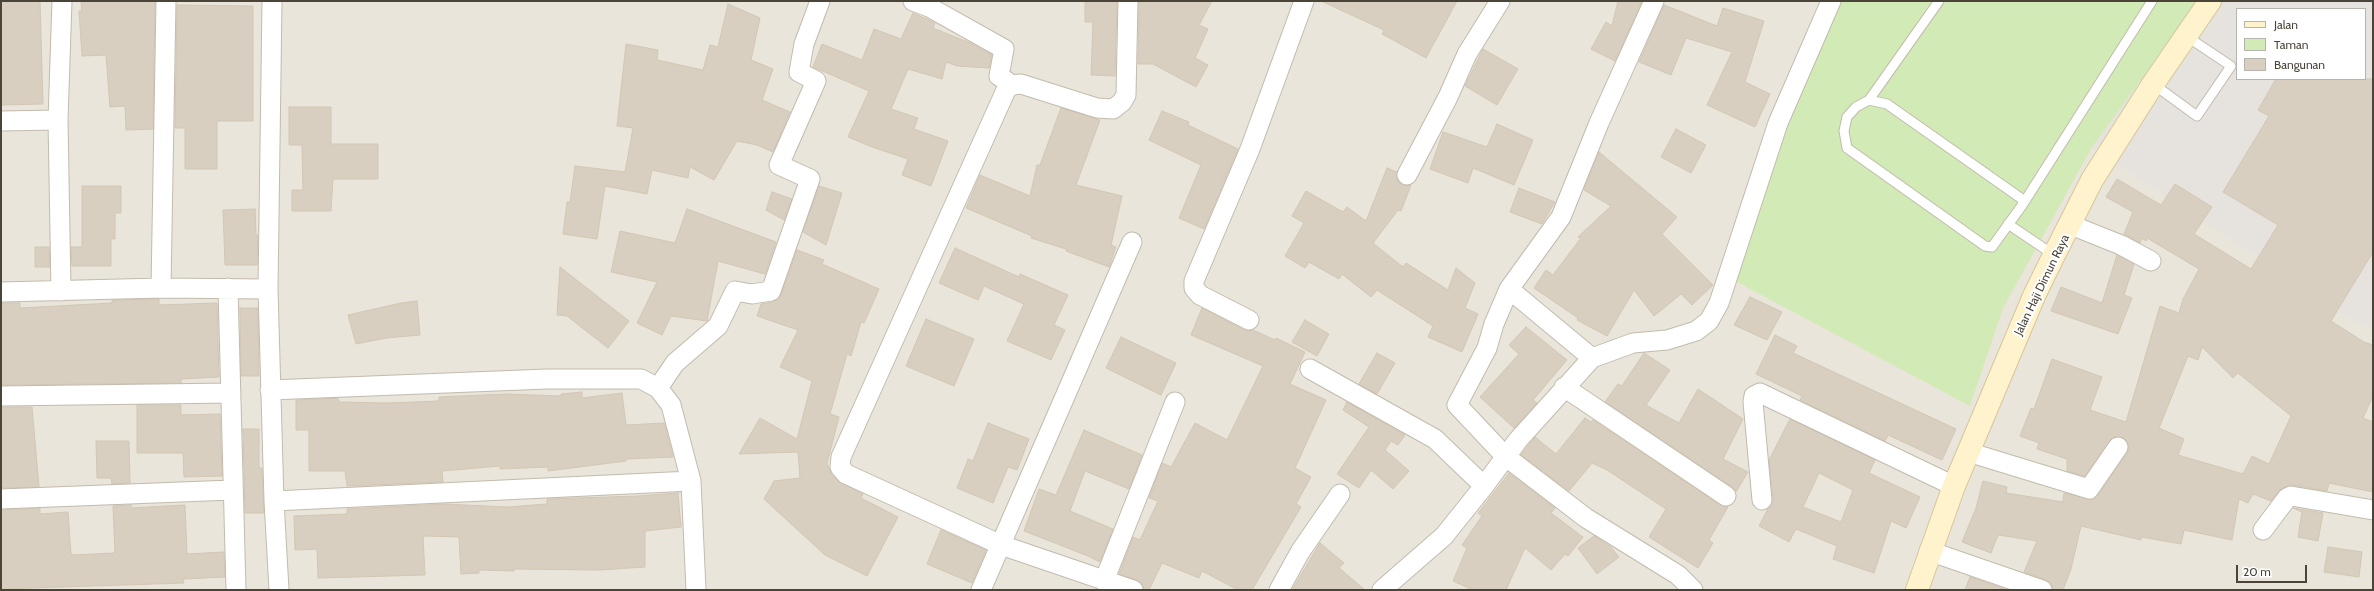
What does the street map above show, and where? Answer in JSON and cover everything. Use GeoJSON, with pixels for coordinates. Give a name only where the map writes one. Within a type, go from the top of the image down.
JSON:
{"type":"FeatureCollection","features":[{"type":"Feature","properties":{"kind":"street"},"geometry":{"type":"LineString","coordinates":[[61,291],[58,120],[62,1]]}},
{"type":"Feature","properties":{"kind":"street"},"geometry":{"type":"LineString","coordinates":[[161,288],[166,1]]}},
{"type":"Feature","properties":{"kind":"street"},"geometry":{"type":"LineString","coordinates":[[272,1],[268,289],[274,501],[279,590]]}},
{"type":"Feature","properties":{"kind":"street"},"geometry":{"type":"LineString","coordinates":[[658,388],[674,363],[718,326],[735,292],[752,294],[771,291],[810,179],[779,165],[816,81],[799,72],[804,44],[820,1]]}},
{"type":"Feature","properties":{"kind":"street"},"geometry":{"type":"LineString","coordinates":[[913,1],[929,7],[1004,49],[999,76],[1012,85]]}},
{"type":"Feature","properties":{"kind":"street"},"geometry":{"type":"LineString","coordinates":[[1128,1],[1126,96],[1122,102],[1113,109],[1097,108],[1021,84],[1012,85],[1006,90],[844,450],[840,467],[846,474],[1001,545],[1133,590]]}},
{"type":"Feature","properties":{"kind":"street"},"geometry":{"type":"LineString","coordinates":[[1249,320],[1200,295],[1194,288],[1194,281],[1250,149],[1304,1]]}},
{"type":"Feature","properties":{"kind":"street"},"geometry":{"type":"LineString","coordinates":[[1407,175],[1448,97],[1467,54],[1500,1]]}},
{"type":"Feature","properties":{"kind":"street"},"geometry":{"type":"LineString","coordinates":[[1654,1],[1599,123],[1561,217],[1509,289],[1498,313],[1487,348],[1457,405],[1504,456],[1586,518],[1678,574],[1693,590]]}},
{"type":"Feature","properties":{"kind":"street"},"geometry":{"type":"LineString","coordinates":[[1382,590],[1444,536],[1484,486],[1504,456],[1564,387],[1592,358],[1633,343],[1667,340],[1696,331],[1709,321],[1719,303],[1778,123],[1803,62],[1831,1]]}},
{"type":"Feature","properties":{"kind":"street","name":"Jalan Haji Dimun Raya"},"geometry":{"type":"LineString","coordinates":[[1917,590],[1929,551],[1954,486],[2054,256],[2071,225],[2092,180],[2153,84],[2210,1]]}},
{"type":"Feature","properties":{"kind":"street"},"geometry":{"type":"LineString","coordinates":[[1,121],[58,120]]}},
{"type":"Feature","properties":{"kind":"street"},"geometry":{"type":"LineString","coordinates":[[2071,225],[2121,245],[2151,261]]}},
{"type":"Feature","properties":{"kind":"street"},"geometry":{"type":"LineString","coordinates":[[981,590],[1132,242]]}},
{"type":"Feature","properties":{"kind":"street"},"geometry":{"type":"LineString","coordinates":[[1,292],[161,288],[268,289]]}},
{"type":"Feature","properties":{"kind":"street"},"geometry":{"type":"LineString","coordinates":[[228,288],[232,490],[236,590]]}},
{"type":"Feature","properties":{"kind":"street"},"geometry":{"type":"LineString","coordinates":[[1509,289],[1592,358]]}},
{"type":"Feature","properties":{"kind":"street"},"geometry":{"type":"LineString","coordinates":[[1310,369],[1435,439],[1484,486]]}},
{"type":"Feature","properties":{"kind":"street"},"geometry":{"type":"LineString","coordinates":[[270,390],[546,379],[642,380],[658,388],[671,405],[691,482],[696,590]]}},
{"type":"Feature","properties":{"kind":"street"},"geometry":{"type":"LineString","coordinates":[[1564,387],[1726,496]]}},
{"type":"Feature","properties":{"kind":"street"},"geometry":{"type":"LineString","coordinates":[[1,396],[231,393]]}},
{"type":"Feature","properties":{"kind":"street"},"geometry":{"type":"LineString","coordinates":[[1762,500],[1752,402],[1754,396],[1760,393],[1954,486]]}},
{"type":"Feature","properties":{"kind":"street"},"geometry":{"type":"LineString","coordinates":[[1104,581],[1175,402]]}},
{"type":"Feature","properties":{"kind":"street"},"geometry":{"type":"LineString","coordinates":[[1968,452],[2089,489],[2118,447]]}},
{"type":"Feature","properties":{"kind":"street"},"geometry":{"type":"LineString","coordinates":[[274,501],[691,482]]}},
{"type":"Feature","properties":{"kind":"street"},"geometry":{"type":"LineString","coordinates":[[1,500],[232,490]]}},
{"type":"Feature","properties":{"kind":"street"},"geometry":{"type":"LineString","coordinates":[[1279,590],[1300,552],[1340,494]]}},
{"type":"Feature","properties":{"kind":"street"},"geometry":{"type":"LineString","coordinates":[[2263,530],[2287,498],[2291,496],[2373,510]]}},
{"type":"Feature","properties":{"kind":"street"},"geometry":{"type":"LineString","coordinates":[[1929,551],[2042,590]]}},
{"type":"Feature","properties":{"kind":"lane"},"geometry":{"type":"LineString","coordinates":[[1939,1],[1869,100],[1856,107],[1847,117],[1844,131],[1847,148],[1989,248],[1992,247],[2023,204],[2152,1]]}},
{"type":"Feature","properties":{"kind":"lane"},"geometry":{"type":"LineString","coordinates":[[2153,84],[2197,116],[2231,66],[2186,36]]}},
{"type":"Feature","properties":{"kind":"lane"},"geometry":{"type":"LineString","coordinates":[[1869,100],[1887,104],[2018,195],[2022,199],[2023,204]]}},
{"type":"Feature","properties":{"kind":"lane"},"geometry":{"type":"LineString","coordinates":[[2008,224],[2054,256]]}},
{"type":"Feature","properties":{"kind":"shaded area"},"geometry":{"type":"Polygon","coordinates":[[[1,1],[2373,1],[2373,590],[1,590],[1,1]]]}},
{"type":"Feature","properties":{"kind":"shaded area"},"geometry":{"type":"Polygon","coordinates":[[[2198,1],[2373,1],[2373,328],[2350,319],[2092,147],[2198,1]]]}},
{"type":"Feature","properties":{"kind":"green space"},"geometry":{"type":"Polygon","coordinates":[[[1828,1],[2198,1],[2092,147],[2003,308],[1970,406],[1737,282],[1777,131],[1828,1]]]}},
{"type":"Feature","properties":{"kind":"building"},"geometry":{"type":"Polygon","coordinates":[[[1,1],[40,1],[43,104],[1,105],[1,1]]]}},
{"type":"Feature","properties":{"kind":"building"},"geometry":{"type":"Polygon","coordinates":[[[81,1],[155,1],[153,129],[126,130],[125,106],[110,107],[106,55],[82,56],[79,11],[82,11],[81,1]]]}},
{"type":"Feature","properties":{"kind":"building"},"geometry":{"type":"Polygon","coordinates":[[[1085,1],[1117,1],[1115,76],[1091,75],[1093,22],[1085,22],[1085,1]]]}},
{"type":"Feature","properties":{"kind":"building"},"geometry":{"type":"Polygon","coordinates":[[[1139,1],[1212,1],[1199,25],[1208,29],[1195,58],[1208,65],[1196,87],[1153,64],[1138,64],[1139,1]]]}},
{"type":"Feature","properties":{"kind":"building"},"geometry":{"type":"Polygon","coordinates":[[[1321,1],[1457,1],[1426,58],[1382,34],[1384,30],[1321,1]]]}},
{"type":"Feature","properties":{"kind":"building"},"geometry":{"type":"Polygon","coordinates":[[[1618,1],[1642,1],[1615,61],[1591,49],[1606,22],[1612,26],[1618,1]]]}},
{"type":"Feature","properties":{"kind":"building"},"geometry":{"type":"Polygon","coordinates":[[[728,4],[760,18],[751,60],[773,69],[762,100],[790,112],[773,152],[757,145],[737,141],[714,180],[690,167],[688,178],[652,170],[647,194],[605,186],[597,239],[563,234],[567,202],[570,202],[575,166],[625,172],[633,128],[617,126],[626,44],[658,50],[657,60],[703,70],[710,45],[718,47],[728,4]]]}},
{"type":"Feature","properties":{"kind":"building"},"geometry":{"type":"Polygon","coordinates":[[[177,5],[253,6],[253,121],[217,121],[217,169],[185,169],[185,128],[175,128],[177,5]]]}},
{"type":"Feature","properties":{"kind":"building"},"geometry":{"type":"Polygon","coordinates":[[[1664,5],[1717,26],[1723,8],[1764,21],[1745,82],[1770,94],[1755,127],[1707,105],[1732,52],[1686,38],[1671,75],[1639,62],[1664,5]]]}},
{"type":"Feature","properties":{"kind":"building"},"geometry":{"type":"Polygon","coordinates":[[[913,13],[935,23],[933,28],[970,43],[992,55],[989,68],[957,66],[946,62],[942,79],[908,69],[891,109],[918,118],[914,129],[948,141],[931,186],[902,175],[908,159],[848,137],[869,91],[813,67],[822,44],[862,60],[874,29],[901,39],[913,13]]]}},
{"type":"Feature","properties":{"kind":"building"},"geometry":{"type":"Polygon","coordinates":[[[1483,49],[1518,69],[1497,105],[1465,86],[1483,49]]]}},
{"type":"Feature","properties":{"kind":"building"},"geometry":{"type":"Polygon","coordinates":[[[2373,79],[2373,252],[2331,321],[2364,342],[2373,345],[2373,396],[2363,418],[2373,422],[2373,492],[2329,483],[2327,491],[2292,485],[2282,488],[2271,501],[2253,494],[2248,503],[2239,499],[2232,540],[2184,530],[2181,544],[2141,537],[2141,540],[2081,526],[2071,569],[2063,590],[2053,590],[2051,583],[2024,572],[2037,541],[1998,535],[1991,553],[1962,542],[1976,508],[1983,481],[2007,487],[2006,493],[2063,502],[2064,493],[2092,499],[2098,495],[2127,453],[2129,448],[2125,438],[2113,437],[2085,476],[2067,471],[2067,459],[2037,449],[2039,443],[2020,436],[2031,408],[2034,409],[2052,359],[2102,377],[2090,410],[2126,422],[2160,306],[2179,313],[2183,299],[2199,269],[2147,238],[2146,241],[2142,238],[2140,243],[2124,234],[2133,212],[2106,197],[2117,179],[2161,205],[2175,184],[2212,207],[2194,234],[2251,269],[2278,225],[2223,192],[2269,116],[2258,110],[2275,80],[2373,79]],[[2202,347],[2198,360],[2188,356],[2159,428],[2184,439],[2178,455],[2243,474],[2252,456],[2269,464],[2291,416],[2238,373],[2233,378],[2202,347]]]}},
{"type":"Feature","properties":{"kind":"building"},"geometry":{"type":"Polygon","coordinates":[[[289,107],[331,107],[331,144],[378,144],[378,179],[333,179],[331,211],[292,211],[292,190],[303,190],[302,145],[289,145],[289,107]]]}},
{"type":"Feature","properties":{"kind":"building"},"geometry":{"type":"Polygon","coordinates":[[[1061,108],[1100,120],[1076,185],[1122,196],[1111,245],[1116,247],[1109,267],[1066,251],[1066,249],[1031,238],[1032,236],[966,208],[980,175],[1030,196],[1037,165],[1040,165],[1061,108]]]}},
{"type":"Feature","properties":{"kind":"building"},"geometry":{"type":"Polygon","coordinates":[[[1162,111],[1189,122],[1188,125],[1238,149],[1204,229],[1179,218],[1201,165],[1149,140],[1162,111]]]}},
{"type":"Feature","properties":{"kind":"building"},"geometry":{"type":"Polygon","coordinates":[[[1497,124],[1533,140],[1514,185],[1473,168],[1468,183],[1430,169],[1443,132],[1487,147],[1497,124]]]}},
{"type":"Feature","properties":{"kind":"building"},"geometry":{"type":"Polygon","coordinates":[[[1676,129],[1706,145],[1691,173],[1661,157],[1676,129]]]}},
{"type":"Feature","properties":{"kind":"building"},"geometry":{"type":"Polygon","coordinates":[[[1599,152],[1677,217],[1662,234],[1713,285],[1692,305],[1681,294],[1654,316],[1634,290],[1607,336],[1577,320],[1578,318],[1534,288],[1546,270],[1553,275],[1581,238],[1578,237],[1611,206],[1584,190],[1599,152]]]}},
{"type":"Feature","properties":{"kind":"building"},"geometry":{"type":"Polygon","coordinates":[[[1387,168],[1397,172],[1398,181],[1402,185],[1411,185],[1401,211],[1398,210],[1373,243],[1403,267],[1406,263],[1448,290],[1456,268],[1475,283],[1465,308],[1478,314],[1462,352],[1428,337],[1433,326],[1377,290],[1371,297],[1342,274],[1339,279],[1309,262],[1305,268],[1285,256],[1304,223],[1292,216],[1306,191],[1343,212],[1347,207],[1366,221],[1387,168]]]}},
{"type":"Feature","properties":{"kind":"building"},"geometry":{"type":"Polygon","coordinates":[[[82,186],[121,186],[121,213],[115,213],[115,239],[111,239],[111,266],[72,266],[71,247],[82,247],[82,186]]]}},
{"type":"Feature","properties":{"kind":"building"},"geometry":{"type":"Polygon","coordinates":[[[819,186],[842,193],[826,245],[803,232],[819,186]]]}},
{"type":"Feature","properties":{"kind":"building"},"geometry":{"type":"Polygon","coordinates":[[[1519,188],[1555,202],[1542,224],[1510,212],[1519,188]]]}},
{"type":"Feature","properties":{"kind":"building"},"geometry":{"type":"Polygon","coordinates":[[[772,192],[792,199],[784,220],[766,210],[772,192]]]}},
{"type":"Feature","properties":{"kind":"building"},"geometry":{"type":"Polygon","coordinates":[[[255,209],[256,235],[258,235],[257,265],[225,265],[223,210],[255,209]]]}},
{"type":"Feature","properties":{"kind":"building"},"geometry":{"type":"Polygon","coordinates":[[[687,209],[776,242],[765,274],[718,261],[707,321],[671,316],[662,335],[637,323],[657,282],[611,272],[620,231],[675,243],[687,209]]]}},
{"type":"Feature","properties":{"kind":"building"},"geometry":{"type":"Polygon","coordinates":[[[35,247],[49,247],[50,267],[35,267],[35,247]]]}},
{"type":"Feature","properties":{"kind":"building"},"geometry":{"type":"Polygon","coordinates":[[[955,248],[1019,277],[1020,274],[1068,295],[1054,325],[1065,330],[1051,360],[1007,341],[1024,304],[984,286],[978,300],[939,283],[955,248]]]}},
{"type":"Feature","properties":{"kind":"building"},"geometry":{"type":"Polygon","coordinates":[[[797,250],[824,260],[822,264],[879,289],[864,323],[861,322],[851,356],[847,354],[830,414],[839,417],[827,463],[831,474],[838,481],[863,494],[861,498],[898,517],[867,576],[825,555],[764,499],[774,481],[800,478],[798,452],[739,454],[760,418],[797,439],[812,381],[780,367],[798,330],[757,316],[761,304],[773,302],[781,295],[797,250]]]}},
{"type":"Feature","properties":{"kind":"building"},"geometry":{"type":"Polygon","coordinates":[[[2117,255],[2134,264],[2124,295],[2132,298],[2118,334],[2051,311],[2061,287],[2102,303],[2117,255]]]}},
{"type":"Feature","properties":{"kind":"building"},"geometry":{"type":"Polygon","coordinates":[[[560,267],[629,321],[608,348],[567,316],[557,315],[560,267]]]}},
{"type":"Feature","properties":{"kind":"building"},"geometry":{"type":"Polygon","coordinates":[[[1750,297],[1782,312],[1767,340],[1734,325],[1750,297]]]}},
{"type":"Feature","properties":{"kind":"building"},"geometry":{"type":"Polygon","coordinates":[[[159,299],[159,305],[217,303],[219,377],[181,379],[181,383],[1,385],[1,303],[20,303],[20,308],[112,303],[112,300],[159,299]]]}},
{"type":"Feature","properties":{"kind":"building"},"geometry":{"type":"Polygon","coordinates":[[[417,301],[420,335],[386,338],[356,344],[348,315],[401,303],[417,301]]]}},
{"type":"Feature","properties":{"kind":"building"},"geometry":{"type":"Polygon","coordinates":[[[240,308],[258,308],[259,376],[241,376],[240,308]]]}},
{"type":"Feature","properties":{"kind":"building"},"geometry":{"type":"Polygon","coordinates":[[[1202,308],[1244,330],[1253,330],[1275,340],[1276,338],[1305,352],[1290,384],[1326,400],[1295,468],[1311,477],[1296,504],[1301,507],[1252,590],[1238,590],[1202,571],[1199,578],[1162,563],[1149,590],[1144,590],[1142,583],[1119,574],[1133,537],[1140,540],[1158,501],[1149,498],[1162,463],[1171,467],[1195,423],[1227,440],[1263,366],[1191,335],[1202,308]]]}},
{"type":"Feature","properties":{"kind":"building"},"geometry":{"type":"Polygon","coordinates":[[[926,319],[974,339],[954,386],[906,366],[926,319]]]}},
{"type":"Feature","properties":{"kind":"building"},"geometry":{"type":"Polygon","coordinates":[[[1305,320],[1329,334],[1317,356],[1292,342],[1305,320]]]}},
{"type":"Feature","properties":{"kind":"building"},"geometry":{"type":"Polygon","coordinates":[[[1526,327],[1567,360],[1533,400],[1537,403],[1514,428],[1480,397],[1519,354],[1509,345],[1526,327]]]}},
{"type":"Feature","properties":{"kind":"building"},"geometry":{"type":"Polygon","coordinates":[[[1775,335],[1797,346],[1793,353],[1956,429],[1942,460],[1888,435],[1885,441],[1800,400],[1802,396],[1756,374],[1775,335]]]}},
{"type":"Feature","properties":{"kind":"building"},"geometry":{"type":"Polygon","coordinates":[[[1121,337],[1176,363],[1161,395],[1106,368],[1121,337]]]}},
{"type":"Feature","properties":{"kind":"building"},"geometry":{"type":"Polygon","coordinates":[[[1377,353],[1395,363],[1377,394],[1359,384],[1377,353]]]}},
{"type":"Feature","properties":{"kind":"building"},"geometry":{"type":"Polygon","coordinates":[[[1644,353],[1670,370],[1646,405],[1679,423],[1698,389],[1743,419],[1723,459],[1748,472],[1736,492],[1732,487],[1605,402],[1618,384],[1622,386],[1644,353]]]}},
{"type":"Feature","properties":{"kind":"building"},"geometry":{"type":"Polygon","coordinates":[[[582,392],[582,398],[622,393],[626,425],[664,423],[673,457],[626,459],[626,461],[548,471],[548,467],[500,469],[500,466],[442,471],[443,482],[347,486],[345,471],[309,471],[309,430],[296,430],[296,400],[338,398],[339,402],[386,403],[439,401],[439,397],[507,394],[561,396],[561,394],[582,392]]]}},
{"type":"Feature","properties":{"kind":"building"},"geometry":{"type":"Polygon","coordinates":[[[1347,402],[1405,435],[1398,445],[1391,441],[1385,450],[1409,471],[1393,489],[1371,470],[1359,488],[1337,474],[1369,427],[1343,410],[1347,402]]]}},
{"type":"Feature","properties":{"kind":"building"},"geometry":{"type":"Polygon","coordinates":[[[137,405],[181,405],[181,415],[220,414],[222,476],[184,477],[183,453],[137,453],[137,405]]]}},
{"type":"Feature","properties":{"kind":"building"},"geometry":{"type":"Polygon","coordinates":[[[1,407],[32,407],[39,487],[1,488],[1,407]]]}},
{"type":"Feature","properties":{"kind":"building"},"geometry":{"type":"Polygon","coordinates":[[[1585,418],[1591,422],[1593,420],[1720,505],[1728,507],[1709,540],[1713,543],[1698,568],[1649,537],[1666,509],[1607,470],[1592,463],[1569,491],[1521,455],[1535,437],[1556,454],[1585,418]]]}},
{"type":"Feature","properties":{"kind":"building"},"geometry":{"type":"Polygon","coordinates":[[[1790,419],[1875,460],[1869,473],[1920,497],[1906,528],[1891,521],[1874,573],[1833,559],[1837,546],[1796,529],[1789,542],[1759,526],[1773,499],[1769,460],[1790,419]],[[1819,473],[1803,507],[1841,522],[1853,490],[1819,473]]]}},
{"type":"Feature","properties":{"kind":"building"},"geometry":{"type":"Polygon","coordinates":[[[988,423],[1029,439],[1017,470],[1008,467],[993,503],[957,488],[968,459],[973,461],[988,423]]]}},
{"type":"Feature","properties":{"kind":"building"},"geometry":{"type":"Polygon","coordinates":[[[243,429],[259,429],[259,468],[262,468],[264,513],[245,513],[243,429]]]}},
{"type":"Feature","properties":{"kind":"building"},"geometry":{"type":"Polygon","coordinates":[[[1084,430],[1142,455],[1129,489],[1085,471],[1070,511],[1113,529],[1100,562],[1024,531],[1039,489],[1056,495],[1084,430]]]}},
{"type":"Feature","properties":{"kind":"building"},"geometry":{"type":"Polygon","coordinates":[[[96,441],[129,441],[130,483],[112,484],[111,478],[97,478],[96,441]]]}},
{"type":"Feature","properties":{"kind":"building"},"geometry":{"type":"Polygon","coordinates":[[[1509,473],[1555,508],[1551,513],[1583,537],[1568,556],[1565,554],[1551,570],[1525,548],[1506,590],[1473,590],[1453,581],[1467,548],[1462,545],[1482,516],[1478,513],[1509,473]]]}},
{"type":"Feature","properties":{"kind":"building"},"geometry":{"type":"Polygon","coordinates":[[[678,493],[681,527],[645,531],[645,567],[600,570],[479,570],[479,573],[461,574],[459,537],[423,536],[425,575],[318,578],[317,549],[295,550],[294,516],[347,514],[347,509],[444,504],[507,507],[547,504],[547,499],[678,493]]]}},
{"type":"Feature","properties":{"kind":"building"},"geometry":{"type":"Polygon","coordinates":[[[131,505],[131,508],[185,505],[187,554],[224,552],[225,577],[183,579],[184,583],[1,589],[1,510],[40,508],[40,514],[68,512],[71,555],[115,553],[113,506],[131,505]]]}},
{"type":"Feature","properties":{"kind":"building"},"geometry":{"type":"Polygon","coordinates":[[[2293,508],[2323,513],[2318,541],[2298,537],[2302,512],[2293,508]]]}},
{"type":"Feature","properties":{"kind":"building"},"geometry":{"type":"Polygon","coordinates":[[[941,530],[986,550],[972,583],[927,564],[941,530]]]}},
{"type":"Feature","properties":{"kind":"building"},"geometry":{"type":"Polygon","coordinates":[[[1594,536],[1611,547],[1619,557],[1597,574],[1578,548],[1594,536]]]}},
{"type":"Feature","properties":{"kind":"building"},"geometry":{"type":"Polygon","coordinates":[[[1320,543],[1344,563],[1339,568],[1365,590],[1292,590],[1320,543]]]}},
{"type":"Feature","properties":{"kind":"building"},"geometry":{"type":"Polygon","coordinates":[[[2328,547],[2362,552],[2359,577],[2324,572],[2328,547]]]}},
{"type":"Feature","properties":{"kind":"building"},"geometry":{"type":"Polygon","coordinates":[[[1970,577],[2008,590],[1965,590],[1970,577]]]}}]}
